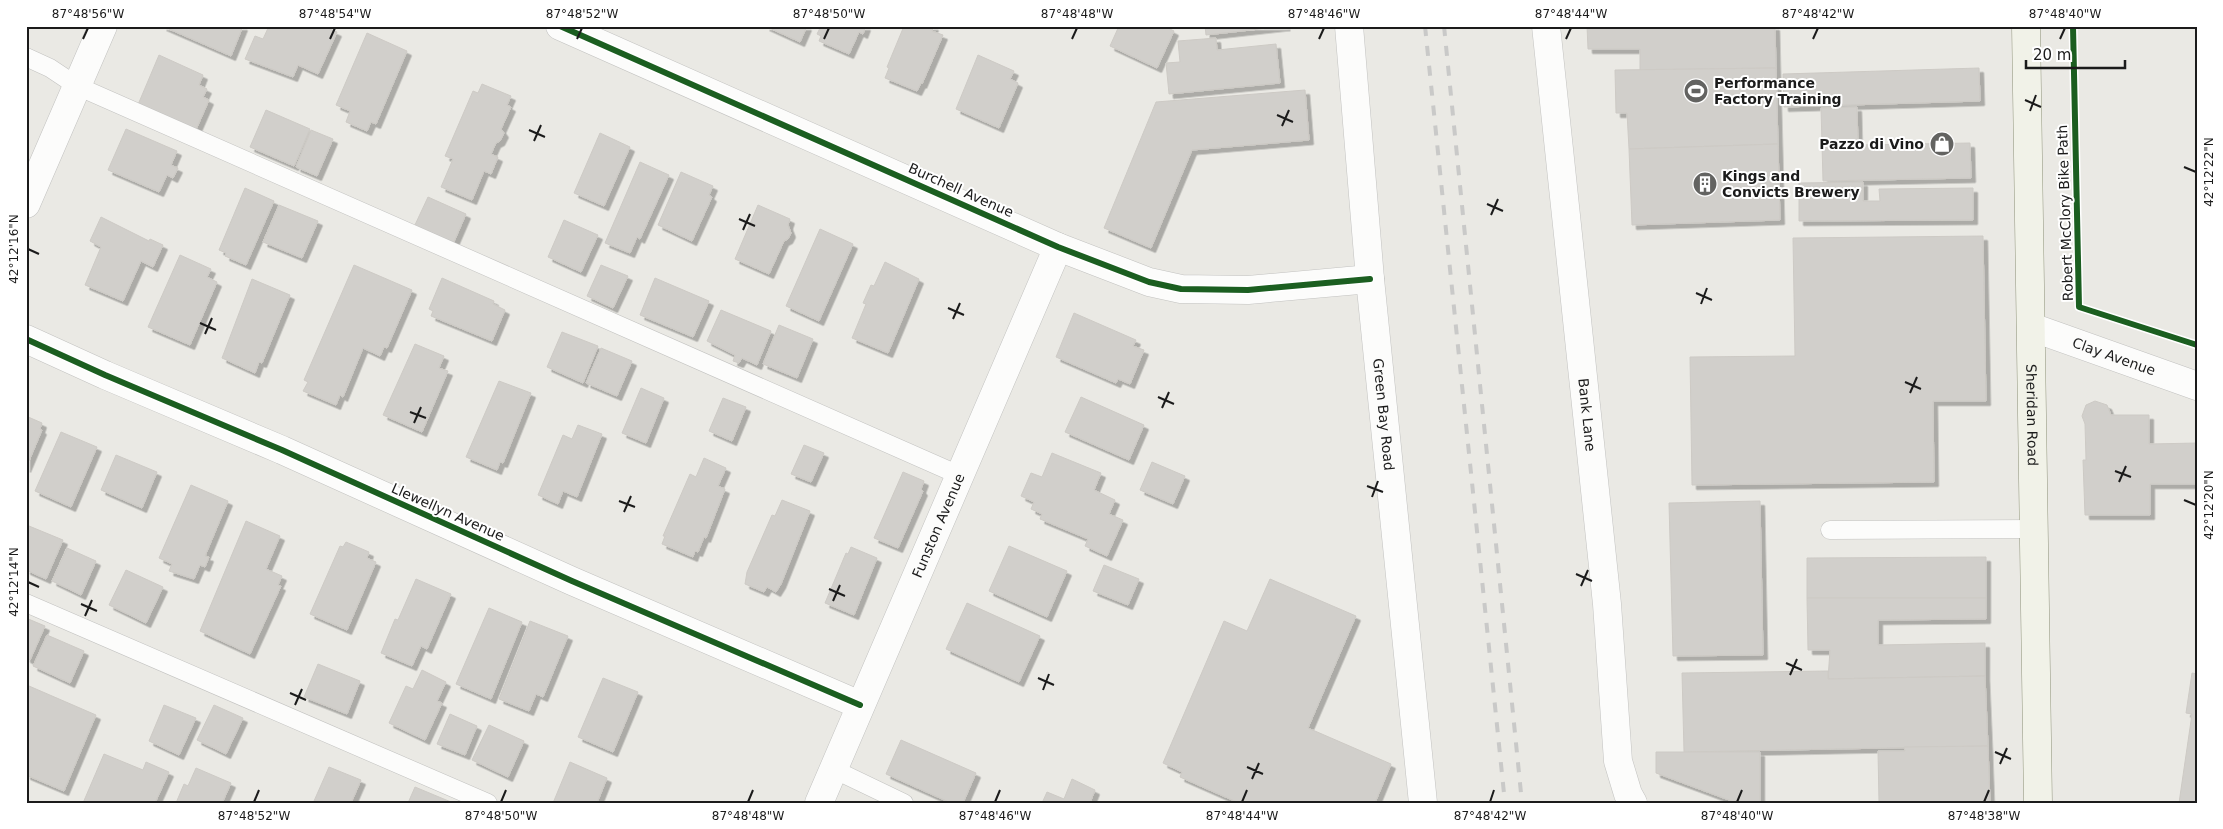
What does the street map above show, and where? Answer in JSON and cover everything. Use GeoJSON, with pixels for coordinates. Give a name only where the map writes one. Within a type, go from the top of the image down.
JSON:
{"type":"FeatureCollection","features":[{"type":"Feature","properties":{"kind":"main road","name":"Sheridan Road"},"geometry":{"type":"LineString","coordinates":[[2026,26],[2038,803]]}},
{"type":"Feature","properties":{"kind":"street"},"geometry":{"type":"LineString","coordinates":[[26,204],[103,26]]}},
{"type":"Feature","properties":{"kind":"street","name":"Burchell Avenue"},"geometry":{"type":"LineString","coordinates":[[560,26],[1058,247],[1149,282],[1182,289],[1248,290],[1370,279]]}},
{"type":"Feature","properties":{"kind":"street","name":"Green Bay Road"},"geometry":{"type":"LineString","coordinates":[[1349,26],[1370,279],[1422,803]]}},
{"type":"Feature","properties":{"kind":"street","name":"Bank Lane"},"geometry":{"type":"LineString","coordinates":[[1546,26],[1607,604],[1618,761],[1628,794],[1633,803]]}},
{"type":"Feature","properties":{"kind":"street","name":"Funston Avenue"},"geometry":{"type":"LineString","coordinates":[[819,803],[1058,247]]}},
{"type":"Feature","properties":{"kind":"street","name":"Clay Avenue"},"geometry":{"type":"LineString","coordinates":[[2031,327],[2197,386]]}},
{"type":"Feature","properties":{"kind":"street","name":"Llewellyn Avenue"},"geometry":{"type":"LineString","coordinates":[[26,339],[105,375],[282,450],[572,581],[860,705]]}},
{"type":"Feature","properties":{"kind":"lane"},"geometry":{"type":"LineString","coordinates":[[26,57],[50,68],[77,86],[959,475]]}},
{"type":"Feature","properties":{"kind":"lane"},"geometry":{"type":"LineString","coordinates":[[1830,530],[2034,529]]}},
{"type":"Feature","properties":{"kind":"lane"},"geometry":{"type":"LineString","coordinates":[[26,603],[488,803]]}},
{"type":"Feature","properties":{"kind":"lane"},"geometry":{"type":"LineString","coordinates":[[833,769],[904,803]]}},
{"type":"Feature","properties":{"kind":"building"},"geometry":{"type":"Polygon","coordinates":[[[162,26],[243,26],[231,56],[162,26]]]}},
{"type":"Feature","properties":{"kind":"building"},"geometry":{"type":"Polygon","coordinates":[[[269,26],[323,26],[337,32],[318,74],[298,65],[293,77],[245,59],[255,36],[263,39],[269,26]]]}},
{"type":"Feature","properties":{"kind":"building"},"geometry":{"type":"Polygon","coordinates":[[[765,26],[807,26],[800,42],[765,26]]]}},
{"type":"Feature","properties":{"kind":"building"},"geometry":{"type":"Polygon","coordinates":[[[821,26],[866,26],[863,34],[859,32],[849,54],[819,41],[821,36],[817,34],[821,26]]]}},
{"type":"Feature","properties":{"kind":"building"},"geometry":{"type":"Polygon","coordinates":[[[904,26],[934,26],[932,31],[943,35],[922,84],[917,91],[885,78],[889,68],[887,67],[904,26]]]}},
{"type":"Feature","properties":{"kind":"building"},"geometry":{"type":"Polygon","coordinates":[[[1119,26],[1164,26],[1174,31],[1157,68],[1110,46],[1119,26]]]}},
{"type":"Feature","properties":{"kind":"building"},"geometry":{"type":"Polygon","coordinates":[[[1205,26],[1286,26],[1206,35],[1205,26]]]}},
{"type":"Feature","properties":{"kind":"building"},"geometry":{"type":"Polygon","coordinates":[[[1587,26],[1775,26],[1776,68],[1640,70],[1640,49],[1588,49],[1587,26]]]}},
{"type":"Feature","properties":{"kind":"building"},"geometry":{"type":"Polygon","coordinates":[[[367,33],[407,51],[376,124],[371,122],[367,131],[346,122],[350,111],[336,105],[367,33]]]}},
{"type":"Feature","properties":{"kind":"building"},"geometry":{"type":"Polygon","coordinates":[[[1216,38],[1217,50],[1276,44],[1280,83],[1169,94],[1166,63],[1180,62],[1178,41],[1216,38]]]}},
{"type":"Feature","properties":{"kind":"building"},"geometry":{"type":"Polygon","coordinates":[[[159,55],[203,75],[199,85],[207,89],[203,97],[209,100],[195,132],[137,107],[159,55]]]}},
{"type":"Feature","properties":{"kind":"building"},"geometry":{"type":"Polygon","coordinates":[[[978,55],[1014,71],[1010,79],[1018,83],[999,128],[956,109],[978,55]]]}},
{"type":"Feature","properties":{"kind":"building","name":"Performance Factory Training"},"geometry":{"type":"Polygon","coordinates":[[[1776,68],[1778,144],[1629,149],[1627,113],[1616,113],[1615,70],[1776,68]]]}},
{"type":"Feature","properties":{"kind":"building"},"geometry":{"type":"Polygon","coordinates":[[[1979,68],[1980,101],[1784,107],[1783,74],[1979,68]]]}},
{"type":"Feature","properties":{"kind":"building"},"geometry":{"type":"Polygon","coordinates":[[[482,84],[511,96],[507,105],[511,107],[501,129],[504,133],[500,141],[496,143],[491,154],[498,157],[491,174],[484,171],[472,200],[441,187],[453,159],[445,156],[473,91],[478,93],[482,84]]]}},
{"type":"Feature","properties":{"kind":"building"},"geometry":{"type":"Polygon","coordinates":[[[1305,90],[1309,140],[1192,150],[1151,248],[1104,228],[1156,102],[1305,90]]]}},
{"type":"Feature","properties":{"kind":"building","name":"Pazzo di Vino"},"geometry":{"type":"Polygon","coordinates":[[[1857,107],[1858,145],[1970,143],[1971,178],[1823,181],[1821,108],[1857,107]]]}},
{"type":"Feature","properties":{"kind":"building"},"geometry":{"type":"Polygon","coordinates":[[[266,110],[310,129],[294,166],[250,147],[266,110]]]}},
{"type":"Feature","properties":{"kind":"building"},"geometry":{"type":"Polygon","coordinates":[[[126,129],[177,151],[171,165],[178,168],[173,178],[167,175],[159,192],[108,170],[126,129]]]}},
{"type":"Feature","properties":{"kind":"building"},"geometry":{"type":"Polygon","coordinates":[[[311,130],[333,139],[317,176],[296,167],[311,130]]]}},
{"type":"Feature","properties":{"kind":"building"},"geometry":{"type":"Polygon","coordinates":[[[600,133],[630,147],[604,206],[574,193],[600,133]]]}},
{"type":"Feature","properties":{"kind":"building","name":"Kings and Convicts Brewery"},"geometry":{"type":"Polygon","coordinates":[[[1778,144],[1780,220],[1632,225],[1629,149],[1778,144]]]}},
{"type":"Feature","properties":{"kind":"building"},"geometry":{"type":"Polygon","coordinates":[[[640,162],[669,175],[640,239],[637,237],[630,253],[605,243],[640,162]]]}},
{"type":"Feature","properties":{"kind":"building"},"geometry":{"type":"Polygon","coordinates":[[[681,172],[713,186],[709,195],[712,197],[692,241],[658,225],[681,172]]]}},
{"type":"Feature","properties":{"kind":"building"},"geometry":{"type":"Polygon","coordinates":[[[1863,182],[1863,201],[1880,201],[1879,189],[1973,188],[1973,220],[1799,221],[1799,183],[1863,182]]]}},
{"type":"Feature","properties":{"kind":"building"},"geometry":{"type":"Polygon","coordinates":[[[245,188],[274,201],[246,265],[225,256],[226,253],[219,250],[245,188]]]}},
{"type":"Feature","properties":{"kind":"building"},"geometry":{"type":"Polygon","coordinates":[[[428,197],[466,214],[453,244],[414,227],[428,197]]]}},
{"type":"Feature","properties":{"kind":"building"},"geometry":{"type":"Polygon","coordinates":[[[279,205],[318,221],[302,258],[263,242],[279,205]]]}},
{"type":"Feature","properties":{"kind":"building"},"geometry":{"type":"Polygon","coordinates":[[[758,205],[790,219],[788,225],[791,233],[788,239],[784,241],[769,274],[735,259],[758,205]]]}},
{"type":"Feature","properties":{"kind":"building"},"geometry":{"type":"Polygon","coordinates":[[[101,217],[149,241],[150,239],[163,245],[153,267],[141,261],[123,301],[85,285],[101,247],[90,241],[101,217]]]}},
{"type":"Feature","properties":{"kind":"building"},"geometry":{"type":"Polygon","coordinates":[[[564,220],[598,235],[581,272],[548,257],[564,220]]]}},
{"type":"Feature","properties":{"kind":"building"},"geometry":{"type":"Polygon","coordinates":[[[820,229],[853,244],[819,321],[786,306],[820,229]]]}},
{"type":"Feature","properties":{"kind":"building"},"geometry":{"type":"Polygon","coordinates":[[[1983,236],[1986,401],[1933,401],[1934,482],[1692,485],[1690,357],[1795,356],[1793,238],[1983,236]]]}},
{"type":"Feature","properties":{"kind":"building"},"geometry":{"type":"Polygon","coordinates":[[[180,255],[211,269],[207,277],[217,282],[190,345],[148,327],[180,255]]]}},
{"type":"Feature","properties":{"kind":"building"},"geometry":{"type":"Polygon","coordinates":[[[885,262],[919,279],[888,353],[852,338],[866,304],[863,303],[871,285],[874,286],[885,262]]]}},
{"type":"Feature","properties":{"kind":"building"},"geometry":{"type":"Polygon","coordinates":[[[354,265],[412,290],[387,348],[384,347],[380,356],[363,348],[343,397],[340,395],[336,405],[303,391],[308,382],[304,380],[354,265]]]}},
{"type":"Feature","properties":{"kind":"building"},"geometry":{"type":"Polygon","coordinates":[[[601,265],[628,276],[613,308],[587,296],[601,265]]]}},
{"type":"Feature","properties":{"kind":"building"},"geometry":{"type":"Polygon","coordinates":[[[442,278],[494,301],[493,304],[505,310],[492,341],[431,316],[433,311],[429,309],[442,278]]]}},
{"type":"Feature","properties":{"kind":"building"},"geometry":{"type":"Polygon","coordinates":[[[655,278],[709,301],[693,337],[640,315],[655,278]]]}},
{"type":"Feature","properties":{"kind":"building"},"geometry":{"type":"Polygon","coordinates":[[[252,279],[290,295],[262,363],[259,362],[255,373],[222,358],[252,279]]]}},
{"type":"Feature","properties":{"kind":"building"},"geometry":{"type":"Polygon","coordinates":[[[721,310],[771,331],[757,365],[742,358],[739,363],[733,361],[735,355],[707,341],[721,310]]]}},
{"type":"Feature","properties":{"kind":"building"},"geometry":{"type":"Polygon","coordinates":[[[1074,313],[1136,340],[1133,346],[1144,350],[1130,384],[1118,379],[1116,383],[1056,357],[1074,313]]]}},
{"type":"Feature","properties":{"kind":"building"},"geometry":{"type":"Polygon","coordinates":[[[779,325],[813,339],[797,378],[763,364],[779,325]]]}},
{"type":"Feature","properties":{"kind":"building"},"geometry":{"type":"Polygon","coordinates":[[[562,332],[598,346],[583,383],[547,367],[562,332]]]}},
{"type":"Feature","properties":{"kind":"building"},"geometry":{"type":"Polygon","coordinates":[[[415,344],[444,356],[439,368],[448,371],[422,432],[383,415],[415,344]]]}},
{"type":"Feature","properties":{"kind":"building"},"geometry":{"type":"Polygon","coordinates":[[[601,348],[632,361],[617,396],[586,383],[601,348]]]}},
{"type":"Feature","properties":{"kind":"building"},"geometry":{"type":"Polygon","coordinates":[[[499,381],[531,393],[503,463],[500,462],[497,470],[466,457],[499,381]]]}},
{"type":"Feature","properties":{"kind":"building"},"geometry":{"type":"Polygon","coordinates":[[[641,388],[664,398],[646,443],[622,433],[641,388]]]}},
{"type":"Feature","properties":{"kind":"building"},"geometry":{"type":"Polygon","coordinates":[[[1081,397],[1144,425],[1129,460],[1065,432],[1081,397]]]}},
{"type":"Feature","properties":{"kind":"building"},"geometry":{"type":"Polygon","coordinates":[[[723,398],[746,407],[732,441],[709,431],[723,398]]]}},
{"type":"Feature","properties":{"kind":"building"},"geometry":{"type":"Polygon","coordinates":[[[2095,401],[2107,405],[2111,415],[2149,415],[2149,444],[2197,443],[2197,484],[2150,484],[2150,515],[2085,515],[2083,460],[2086,460],[2085,424],[2082,416],[2086,405],[2095,401]]]}},
{"type":"Feature","properties":{"kind":"building"},"geometry":{"type":"Polygon","coordinates":[[[26,416],[42,423],[40,429],[42,430],[26,468],[26,416]]]}},
{"type":"Feature","properties":{"kind":"building"},"geometry":{"type":"Polygon","coordinates":[[[578,425],[602,434],[577,497],[563,491],[558,504],[538,495],[563,435],[572,439],[578,425]]]}},
{"type":"Feature","properties":{"kind":"building"},"geometry":{"type":"Polygon","coordinates":[[[61,432],[97,447],[71,507],[35,491],[61,432]]]}},
{"type":"Feature","properties":{"kind":"building"},"geometry":{"type":"Polygon","coordinates":[[[804,445],[824,453],[811,482],[791,474],[804,445]]]}},
{"type":"Feature","properties":{"kind":"building"},"geometry":{"type":"Polygon","coordinates":[[[1052,453],[1101,473],[1094,490],[1115,500],[1109,514],[1123,520],[1107,556],[1085,546],[1088,539],[1040,519],[1042,514],[1031,509],[1034,502],[1021,496],[1031,473],[1042,477],[1052,453]]]}},
{"type":"Feature","properties":{"kind":"building"},"geometry":{"type":"Polygon","coordinates":[[[116,455],[157,472],[142,508],[101,490],[116,455]]]}},
{"type":"Feature","properties":{"kind":"building"},"geometry":{"type":"Polygon","coordinates":[[[704,458],[726,468],[718,486],[725,489],[706,538],[704,537],[698,552],[695,551],[693,557],[662,544],[665,536],[663,536],[690,474],[696,477],[704,458]]]}},
{"type":"Feature","properties":{"kind":"building"},"geometry":{"type":"Polygon","coordinates":[[[1152,462],[1185,476],[1173,504],[1140,490],[1152,462]]]}},
{"type":"Feature","properties":{"kind":"building"},"geometry":{"type":"Polygon","coordinates":[[[903,472],[924,481],[921,489],[923,491],[898,548],[874,538],[903,472]]]}},
{"type":"Feature","properties":{"kind":"building"},"geometry":{"type":"Polygon","coordinates":[[[191,485],[228,501],[205,556],[209,557],[205,567],[200,565],[194,579],[169,571],[172,564],[159,558],[191,485]]]}},
{"type":"Feature","properties":{"kind":"building"},"geometry":{"type":"Polygon","coordinates":[[[782,500],[810,511],[781,584],[776,592],[767,587],[764,592],[745,584],[747,572],[772,515],[775,516],[782,500]]]}},
{"type":"Feature","properties":{"kind":"building"},"geometry":{"type":"Polygon","coordinates":[[[1760,501],[1763,655],[1673,656],[1669,503],[1760,501]]]}},
{"type":"Feature","properties":{"kind":"building"},"geometry":{"type":"Polygon","coordinates":[[[246,521],[280,536],[266,569],[282,576],[278,585],[281,586],[250,654],[200,631],[246,521]]]}},
{"type":"Feature","properties":{"kind":"building"},"geometry":{"type":"Polygon","coordinates":[[[29,526],[63,540],[46,579],[26,570],[26,533],[29,526]]]}},
{"type":"Feature","properties":{"kind":"building"},"geometry":{"type":"Polygon","coordinates":[[[346,542],[369,552],[367,558],[376,562],[347,630],[310,614],[340,546],[343,547],[346,542]]]}},
{"type":"Feature","properties":{"kind":"building"},"geometry":{"type":"Polygon","coordinates":[[[1009,546],[1067,571],[1047,617],[989,591],[1009,546]]]}},
{"type":"Feature","properties":{"kind":"building"},"geometry":{"type":"Polygon","coordinates":[[[851,547],[877,558],[854,615],[825,603],[846,553],[848,554],[851,547]]]}},
{"type":"Feature","properties":{"kind":"building"},"geometry":{"type":"Polygon","coordinates":[[[67,548],[96,561],[81,595],[52,581],[67,548]]]}},
{"type":"Feature","properties":{"kind":"building"},"geometry":{"type":"Polygon","coordinates":[[[1986,557],[1986,598],[1807,598],[1807,558],[1986,557]]]}},
{"type":"Feature","properties":{"kind":"building"},"geometry":{"type":"Polygon","coordinates":[[[1104,565],[1139,579],[1128,605],[1093,591],[1104,565]]]}},
{"type":"Feature","properties":{"kind":"building"},"geometry":{"type":"Polygon","coordinates":[[[126,570],[163,587],[146,623],[109,605],[126,570]]]}},
{"type":"Feature","properties":{"kind":"building"},"geometry":{"type":"Polygon","coordinates":[[[416,579],[451,594],[427,649],[421,646],[412,666],[381,653],[395,619],[398,620],[416,579]]]}},
{"type":"Feature","properties":{"kind":"building"},"geometry":{"type":"Polygon","coordinates":[[[1270,579],[1356,616],[1308,728],[1391,764],[1375,803],[1239,803],[1180,777],[1182,772],[1163,763],[1224,621],[1247,631],[1270,579]]]}},
{"type":"Feature","properties":{"kind":"building"},"geometry":{"type":"Polygon","coordinates":[[[1807,598],[1986,598],[1986,619],[1878,620],[1878,645],[1985,643],[1985,676],[1828,679],[1830,650],[1808,650],[1807,598]]]}},
{"type":"Feature","properties":{"kind":"building"},"geometry":{"type":"Polygon","coordinates":[[[967,603],[1040,636],[1019,682],[946,649],[967,603]]]}},
{"type":"Feature","properties":{"kind":"building"},"geometry":{"type":"Polygon","coordinates":[[[489,608],[522,622],[491,699],[456,684],[489,608]]]}},
{"type":"Feature","properties":{"kind":"building"},"geometry":{"type":"Polygon","coordinates":[[[26,618],[45,626],[30,660],[26,658],[26,618]]]}},
{"type":"Feature","properties":{"kind":"building"},"geometry":{"type":"Polygon","coordinates":[[[530,621],[568,636],[543,697],[536,694],[529,711],[499,699],[530,621]]]}},
{"type":"Feature","properties":{"kind":"building"},"geometry":{"type":"Polygon","coordinates":[[[47,635],[84,651],[70,683],[33,666],[47,635]]]}},
{"type":"Feature","properties":{"kind":"building"},"geometry":{"type":"Polygon","coordinates":[[[318,664],[360,681],[347,714],[304,697],[318,664]]]}},
{"type":"Feature","properties":{"kind":"building"},"geometry":{"type":"Polygon","coordinates":[[[422,670],[446,682],[437,701],[442,703],[425,740],[389,723],[406,686],[413,689],[422,670]]]}},
{"type":"Feature","properties":{"kind":"building"},"geometry":{"type":"Polygon","coordinates":[[[1828,671],[1828,679],[1985,676],[1988,746],[1684,752],[1682,673],[1828,671]]]}},
{"type":"Feature","properties":{"kind":"building"},"geometry":{"type":"Polygon","coordinates":[[[2192,673],[2197,674],[2197,803],[2179,803],[2192,714],[2186,713],[2192,673]]]}},
{"type":"Feature","properties":{"kind":"building"},"geometry":{"type":"Polygon","coordinates":[[[603,678],[638,692],[613,752],[578,737],[603,678]]]}},
{"type":"Feature","properties":{"kind":"building"},"geometry":{"type":"Polygon","coordinates":[[[29,686],[96,715],[64,791],[26,775],[26,692],[29,686]]]}},
{"type":"Feature","properties":{"kind":"building"},"geometry":{"type":"Polygon","coordinates":[[[164,705],[196,718],[179,755],[149,741],[164,705]]]}},
{"type":"Feature","properties":{"kind":"building"},"geometry":{"type":"Polygon","coordinates":[[[214,705],[243,718],[226,754],[197,740],[214,705]]]}},
{"type":"Feature","properties":{"kind":"building"},"geometry":{"type":"Polygon","coordinates":[[[450,714],[477,726],[465,755],[437,744],[450,714]]]}},
{"type":"Feature","properties":{"kind":"building"},"geometry":{"type":"Polygon","coordinates":[[[489,725],[524,741],[508,777],[472,760],[489,725]]]}},
{"type":"Feature","properties":{"kind":"building"},"geometry":{"type":"Polygon","coordinates":[[[901,740],[976,773],[963,803],[951,803],[886,774],[901,740]]]}},
{"type":"Feature","properties":{"kind":"building"},"geometry":{"type":"Polygon","coordinates":[[[1988,746],[1990,803],[1879,802],[1878,751],[1905,751],[1904,747],[1988,746]]]}},
{"type":"Feature","properties":{"kind":"building"},"geometry":{"type":"Polygon","coordinates":[[[1656,752],[1760,752],[1760,803],[1737,803],[1656,773],[1656,752]]]}},
{"type":"Feature","properties":{"kind":"building"},"geometry":{"type":"Polygon","coordinates":[[[104,754],[143,770],[146,762],[169,772],[155,803],[83,803],[104,754]]]}},
{"type":"Feature","properties":{"kind":"building"},"geometry":{"type":"Polygon","coordinates":[[[570,762],[607,778],[597,803],[553,803],[570,762]]]}},
{"type":"Feature","properties":{"kind":"building"},"geometry":{"type":"Polygon","coordinates":[[[329,767],[361,780],[351,803],[314,801],[329,767]]]}},
{"type":"Feature","properties":{"kind":"building"},"geometry":{"type":"Polygon","coordinates":[[[196,768],[231,783],[223,801],[227,803],[176,803],[184,784],[188,786],[196,768]]]}},
{"type":"Feature","properties":{"kind":"building"},"geometry":{"type":"Polygon","coordinates":[[[1072,779],[1095,790],[1090,803],[1042,803],[1047,792],[1064,799],[1072,779]]]}},
{"type":"Feature","properties":{"kind":"building"},"geometry":{"type":"Polygon","coordinates":[[[415,787],[451,802],[408,803],[415,787]]]}},
{"type":"Feature","properties":{"kind":"railway"},"geometry":{"type":"LineString","coordinates":[[1425,26],[1505,803]]}},
{"type":"Feature","properties":{"kind":"railway"},"geometry":{"type":"LineString","coordinates":[[1444,26],[1522,803]]}},
{"type":"Feature","properties":{"kind":"cycle path"},"geometry":{"type":"LineString","coordinates":[[560,26],[1058,247],[1149,282],[1181,289],[1248,290],[1370,279]]}},
{"type":"Feature","properties":{"kind":"cycle path","name":"Robert McClory Bike Path"},"geometry":{"type":"LineString","coordinates":[[2073,26],[2079,307],[2197,345]]}},
{"type":"Feature","properties":{"kind":"cycle path"},"geometry":{"type":"LineString","coordinates":[[26,339],[105,375],[282,450],[572,581],[860,705]]}},
{"type":"Feature","properties":{"kind":"place","name":"Performance Factory Training"},"geometry":{"type":"Point","coordinates":[1696,91]}},
{"type":"Feature","properties":{"kind":"place","name":"Pazzo di Vino"},"geometry":{"type":"Point","coordinates":[1942,144]}},
{"type":"Feature","properties":{"kind":"place","name":"Kings and Convicts Brewery"},"geometry":{"type":"Point","coordinates":[1705,184]}}]}
